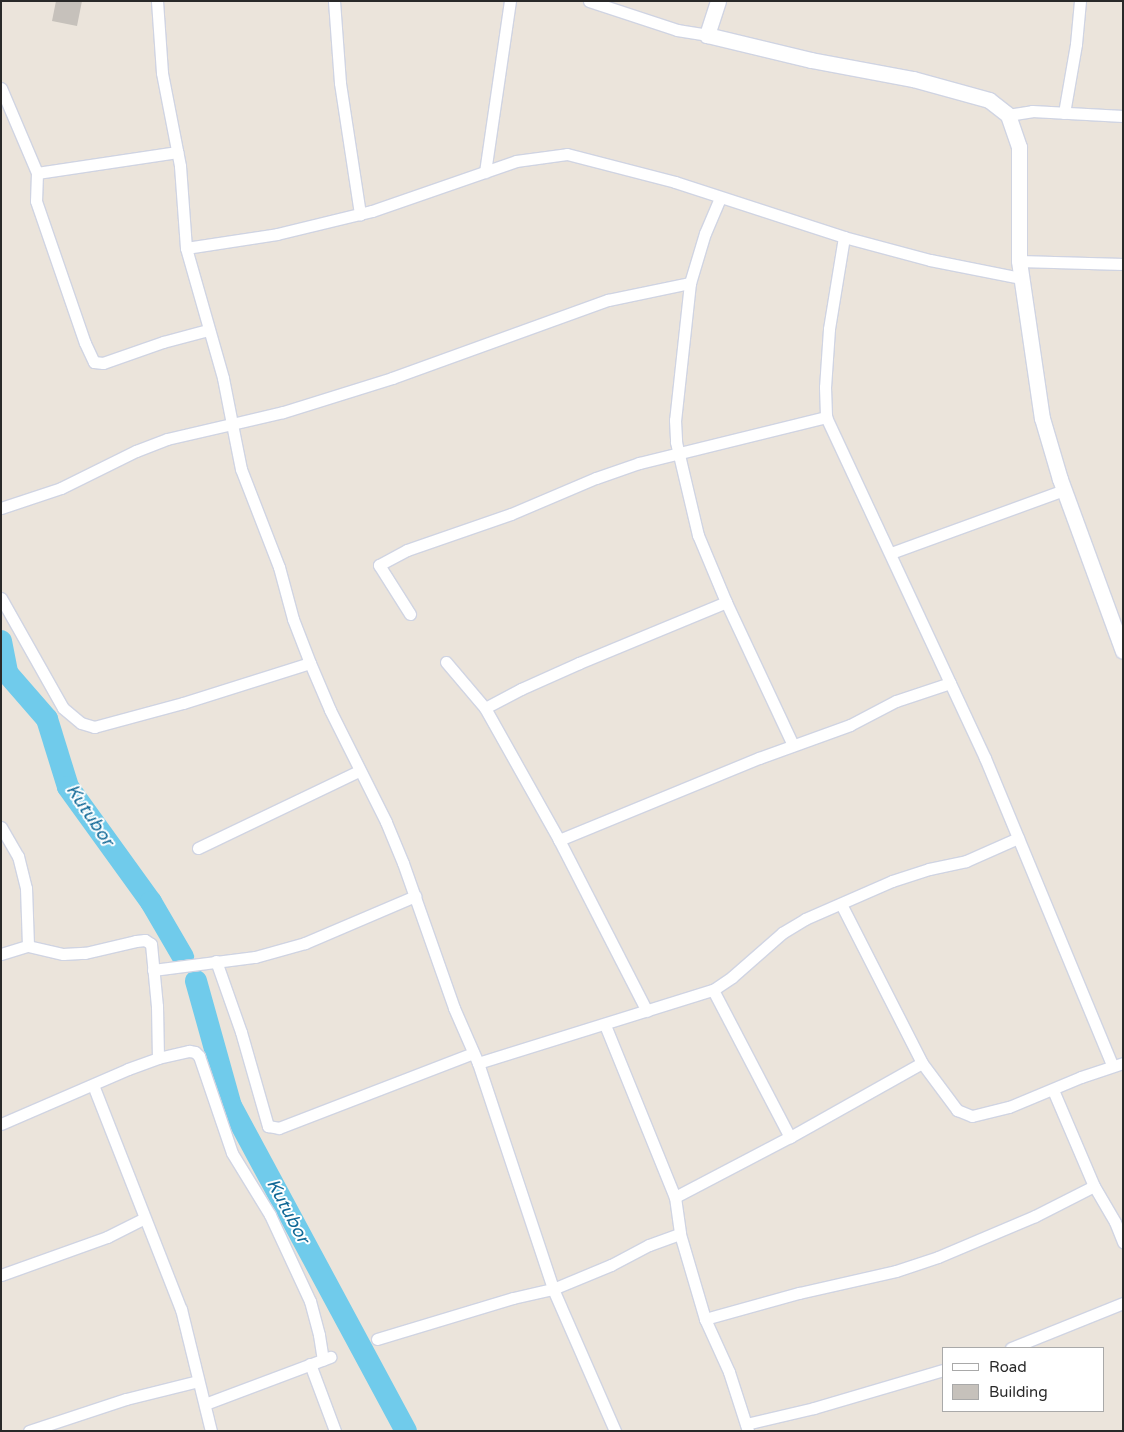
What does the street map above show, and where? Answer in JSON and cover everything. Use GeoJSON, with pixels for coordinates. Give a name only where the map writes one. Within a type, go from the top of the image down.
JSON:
{"type":"FeatureCollection","features":[{"type":"Feature","properties":{"kind":"street"},"geometry":{"type":"LineString","coordinates":[[157,1],[162,73],[178,152],[186,248],[223,378],[241,469],[279,567],[293,618],[310,663],[359,771],[386,822],[415,896],[448,990],[476,1058],[553,1289],[615,1431]]}},
{"type":"Feature","properties":{"kind":"street"},"geometry":{"type":"LineString","coordinates":[[334,1],[340,83],[360,214]]}},
{"type":"Feature","properties":{"kind":"street"},"geometry":{"type":"LineString","coordinates":[[485,172],[510,1]]}},
{"type":"Feature","properties":{"kind":"street"},"geometry":{"type":"LineString","coordinates":[[589,1],[668,27],[811,60],[913,79],[989,100],[1008,115],[1019,147],[1019,261],[1042,418],[1064,490],[1118,621],[1123,651]]}},
{"type":"Feature","properties":{"kind":"street"},"geometry":{"type":"LineString","coordinates":[[707,35],[718,1]]}},
{"type":"Feature","properties":{"kind":"street"},"geometry":{"type":"LineString","coordinates":[[1064,113],[1076,44],[1080,1]]}},
{"type":"Feature","properties":{"kind":"street"},"geometry":{"type":"LineString","coordinates":[[1,88],[4,105],[25,142],[37,173],[36,200],[85,343],[94,362],[103,363],[163,342],[208,330]]}},
{"type":"Feature","properties":{"kind":"street"},"geometry":{"type":"LineString","coordinates":[[1008,115],[1032,111],[1123,116]]}},
{"type":"Feature","properties":{"kind":"street"},"geometry":{"type":"LineString","coordinates":[[37,173],[178,152]]}},
{"type":"Feature","properties":{"kind":"street"},"geometry":{"type":"LineString","coordinates":[[186,248],[277,234],[360,214],[516,161],[566,154],[675,182],[844,237],[930,260],[1021,278]]}},
{"type":"Feature","properties":{"kind":"street"},"geometry":{"type":"LineString","coordinates":[[720,198],[705,232],[690,283],[676,420],[679,454],[698,535],[726,602],[793,745]]}},
{"type":"Feature","properties":{"kind":"street"},"geometry":{"type":"LineString","coordinates":[[841,904],[922,1063],[957,1110],[972,1116],[1009,1108],[1118,1064],[1018,838],[985,758],[891,553],[826,418],[825,387],[828,329],[844,237]]}},
{"type":"Feature","properties":{"kind":"street"},"geometry":{"type":"LineString","coordinates":[[1019,261],[1123,264]]}},
{"type":"Feature","properties":{"kind":"street"},"geometry":{"type":"LineString","coordinates":[[1,508],[61,488],[136,451],[167,439],[283,412],[392,378],[608,300],[690,283]]}},
{"type":"Feature","properties":{"kind":"street"},"geometry":{"type":"LineString","coordinates":[[410,614],[379,564],[408,550],[512,514],[596,478],[639,463],[826,418]]}},
{"type":"Feature","properties":{"kind":"street"},"geometry":{"type":"LineString","coordinates":[[891,553],[1064,490]]}},
{"type":"Feature","properties":{"kind":"street"},"geometry":{"type":"LineString","coordinates":[[1,598],[63,708],[81,723],[94,727],[174,705],[310,663]]}},
{"type":"Feature","properties":{"kind":"street"},"geometry":{"type":"LineString","coordinates":[[485,708],[521,689],[579,663],[726,602]]}},
{"type":"Feature","properties":{"kind":"street"},"geometry":{"type":"LineString","coordinates":[[446,662],[485,708],[559,840],[647,1011]]}},
{"type":"Feature","properties":{"kind":"street"},"geometry":{"type":"LineString","coordinates":[[559,840],[793,745],[850,724],[896,701],[950,683]]}},
{"type":"Feature","properties":{"kind":"street"},"geometry":{"type":"LineString","coordinates":[[198,848],[359,771]]}},
{"type":"Feature","properties":{"kind":"street"},"geometry":{"type":"LineString","coordinates":[[1,827],[18,856],[26,888],[28,946]]}},
{"type":"Feature","properties":{"kind":"street"},"geometry":{"type":"LineString","coordinates":[[216,961],[241,1032],[268,1126],[279,1128],[476,1058],[605,1025],[714,990],[732,978],[782,933],[805,919],[892,880],[966,861],[1018,838]]}},
{"type":"Feature","properties":{"kind":"street"},"geometry":{"type":"LineString","coordinates":[[154,970],[256,957],[305,943],[415,896]]}},
{"type":"Feature","properties":{"kind":"street"},"geometry":{"type":"LineString","coordinates":[[1,954],[28,946],[63,954],[85,953],[145,940],[151,944],[154,970],[158,1058]]}},
{"type":"Feature","properties":{"kind":"street"},"geometry":{"type":"LineString","coordinates":[[714,990],[790,1137]]}},
{"type":"Feature","properties":{"kind":"street"},"geometry":{"type":"LineString","coordinates":[[605,1025],[675,1197],[680,1234],[705,1319],[729,1372],[747,1428],[942,1370]]}},
{"type":"Feature","properties":{"kind":"street"},"geometry":{"type":"LineString","coordinates":[[1,1124],[158,1058],[189,1051],[199,1056],[232,1153],[270,1215],[310,1301],[327,1358],[205,1404]]}},
{"type":"Feature","properties":{"kind":"street"},"geometry":{"type":"LineString","coordinates":[[675,1197],[790,1137],[922,1063]]}},
{"type":"Feature","properties":{"kind":"street"},"geometry":{"type":"LineString","coordinates":[[93,1085],[180,1309],[211,1431]]}},
{"type":"Feature","properties":{"kind":"street"},"geometry":{"type":"LineString","coordinates":[[1053,1090],[1094,1186],[1119,1221],[1123,1242]]}},
{"type":"Feature","properties":{"kind":"street"},"geometry":{"type":"LineString","coordinates":[[705,1319],[799,1293],[896,1271],[938,1258],[1035,1216],[1094,1186]]}},
{"type":"Feature","properties":{"kind":"street"},"geometry":{"type":"LineString","coordinates":[[1,1275],[106,1236],[145,1218]]}},
{"type":"Feature","properties":{"kind":"street"},"geometry":{"type":"LineString","coordinates":[[377,1339],[513,1298],[553,1289],[610,1265],[649,1245],[680,1234]]}},
{"type":"Feature","properties":{"kind":"street"},"geometry":{"type":"LineString","coordinates":[[1013,1347],[1123,1303]]}},
{"type":"Feature","properties":{"kind":"street"},"geometry":{"type":"LineString","coordinates":[[310,1364],[335,1431]]}},
{"type":"Feature","properties":{"kind":"street"},"geometry":{"type":"LineString","coordinates":[[29,1431],[126,1399],[198,1381]]}},
{"type":"Feature","properties":{"kind":"building"},"geometry":{"type":"Polygon","coordinates":[[[56,1],[82,1],[77,26],[52,21],[56,1]]]}},
{"type":"Feature","properties":{"kind":"waterway","name":"Kutubor"},"geometry":{"type":"LineString","coordinates":[[1,641],[7,673],[47,719],[68,787],[151,902],[183,957]]}},
{"type":"Feature","properties":{"kind":"waterway","name":"Kutubor"},"geometry":{"type":"LineString","coordinates":[[196,981],[231,1106],[406,1431]]}}]}
